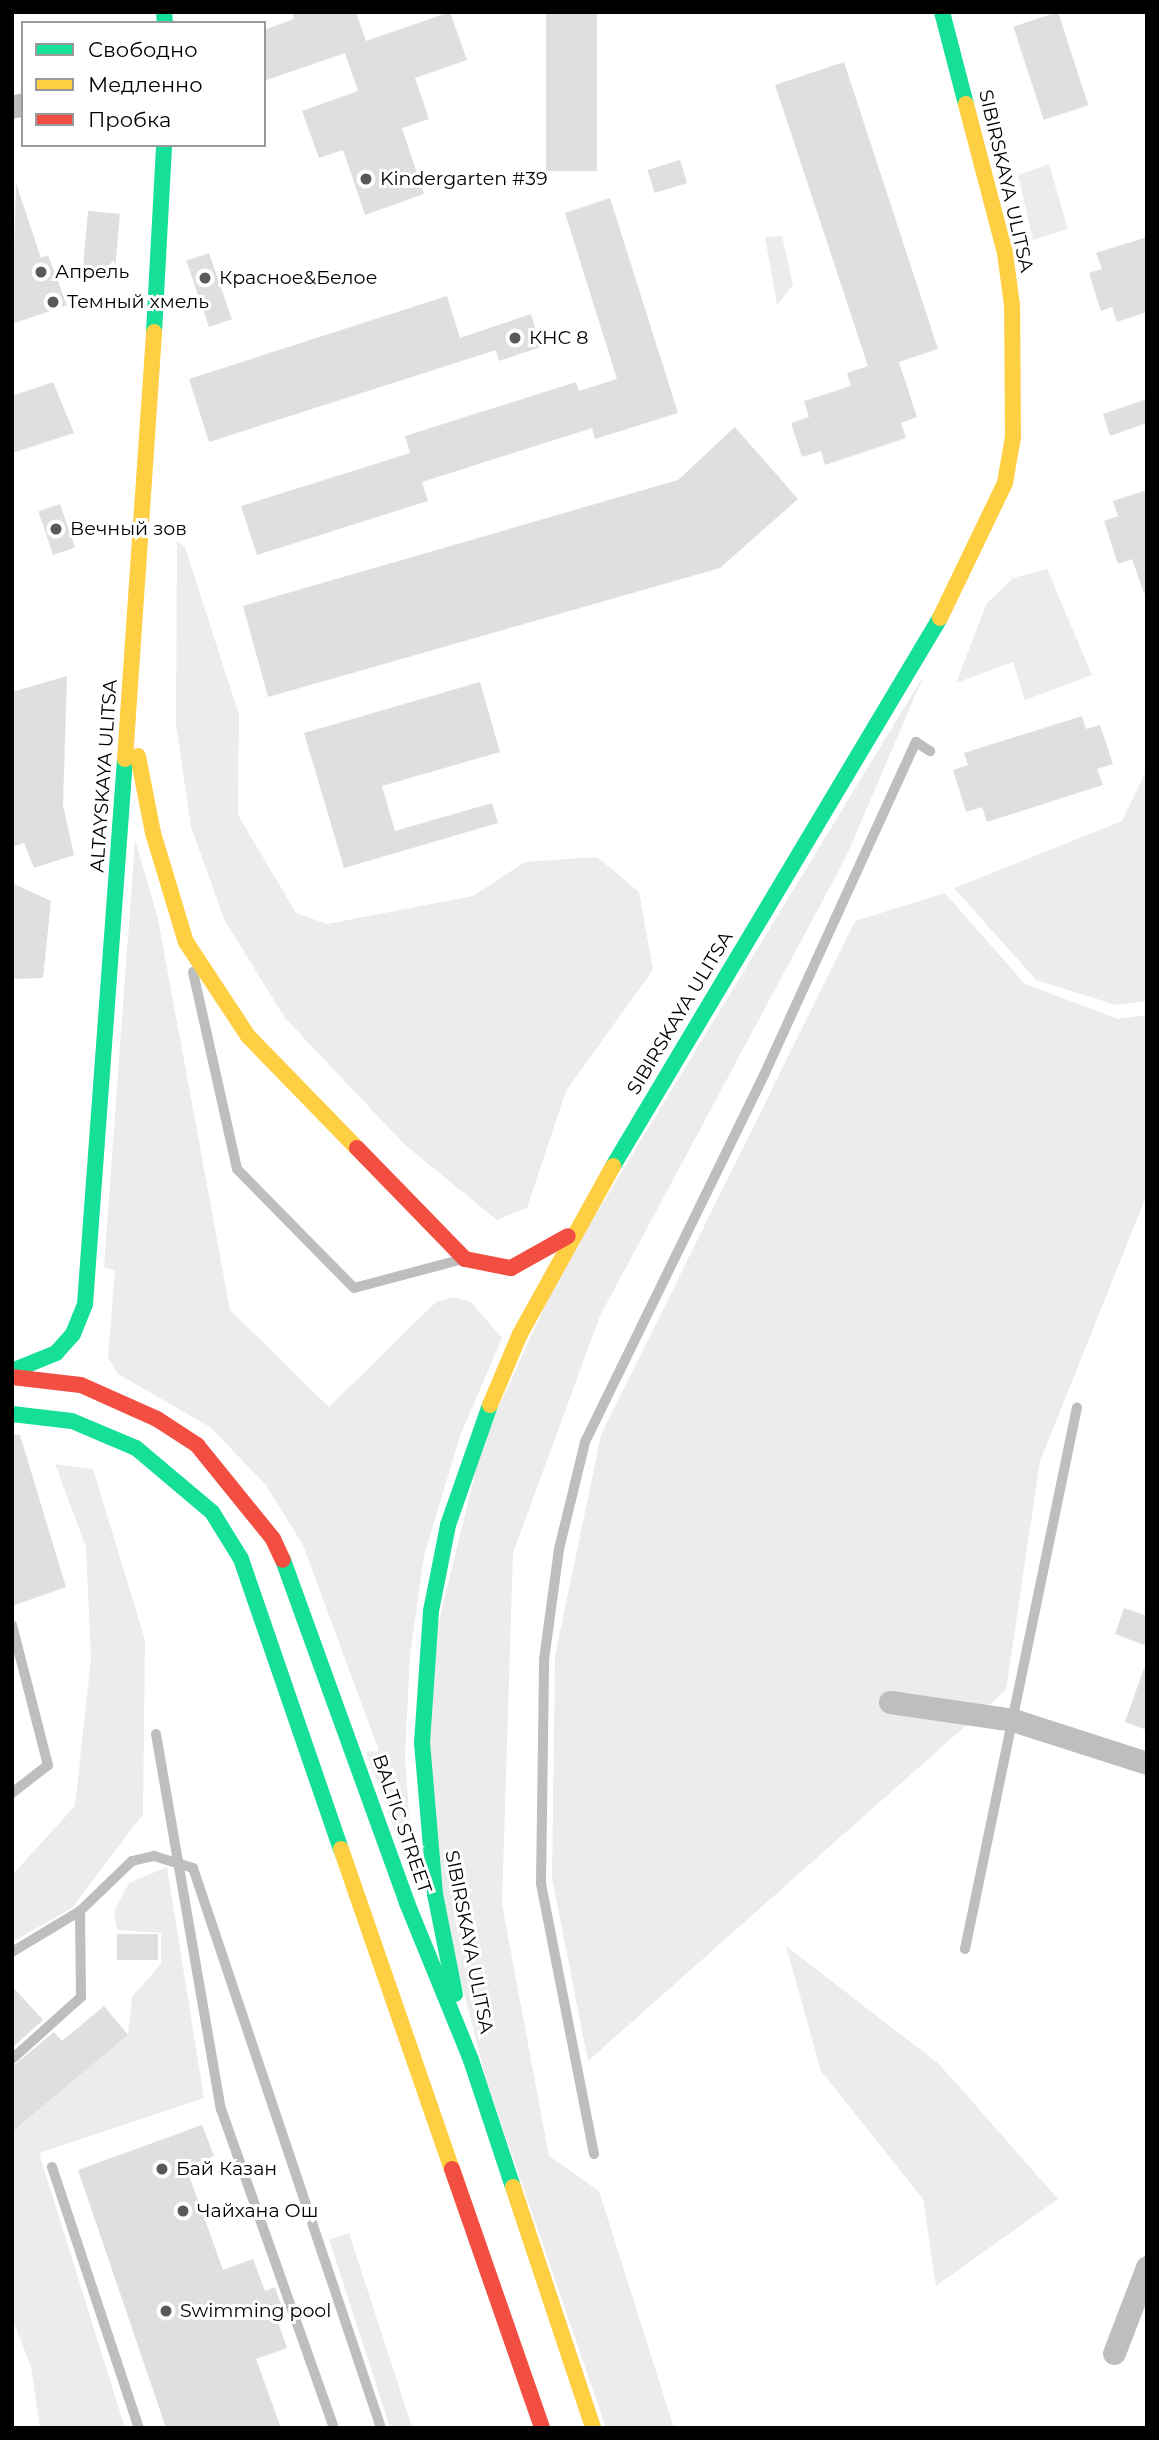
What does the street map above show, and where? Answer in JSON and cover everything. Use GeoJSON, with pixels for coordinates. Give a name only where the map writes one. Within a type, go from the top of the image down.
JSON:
{"type":"FeatureCollection","features":[{"type":"Feature","properties":{"kind":"main road","name":"SIBIRSKAYA ULITSA"},"geometry":{"type":"LineString","coordinates":[[471,2060],[435,1894],[425,1811],[422,1743],[432,1611],[448,1525],[475,1442],[520,1334],[573,1230],[931,637],[1005,483],[1014,410],[1013,305],[1005,253],[942,12]]}},
{"type":"Feature","properties":{"kind":"main road","name":"ALTAYSKAYA ULITSA"},"geometry":{"type":"LineString","coordinates":[[12,1370],[56,1353],[73,1334],[85,1304],[130,705],[164,147]]}},
{"type":"Feature","properties":{"kind":"main road"},"geometry":{"type":"LineString","coordinates":[[130,705],[153,833],[186,942],[248,1036],[465,1259],[489,1266],[526,1264],[573,1230]]}},
{"type":"Feature","properties":{"kind":"main road","name":"BALTIC STREET"},"geometry":{"type":"LineString","coordinates":[[12,1377],[81,1385],[157,1419],[197,1444],[236,1486],[273,1539],[299,1595],[407,1903],[471,2060],[593,2428]]}},
{"type":"Feature","properties":{"kind":"main road"},"geometry":{"type":"LineString","coordinates":[[12,1414],[72,1421],[136,1448],[212,1512],[241,1559],[542,2428]]}},
{"type":"Feature","properties":{"kind":"street"},"geometry":{"type":"LineString","coordinates":[[890,1702],[1013,1720],[1147,1763]]}},
{"type":"Feature","properties":{"kind":"street"},"geometry":{"type":"LineString","coordinates":[[1114,2353],[1147,2267]]}},
{"type":"Feature","properties":{"kind":"lane"},"geometry":{"type":"LineString","coordinates":[[594,2154],[541,1883],[544,1660],[559,1549],[584,1442],[764,1075],[916,742],[930,751]]}},
{"type":"Feature","properties":{"kind":"lane"},"geometry":{"type":"LineString","coordinates":[[186,942],[237,1169],[354,1288],[465,1259]]}},
{"type":"Feature","properties":{"kind":"lane"},"geometry":{"type":"LineString","coordinates":[[965,1949],[1077,1407]]}},
{"type":"Feature","properties":{"kind":"lane"},"geometry":{"type":"LineString","coordinates":[[12,1625],[48,1765],[12,1793]]}},
{"type":"Feature","properties":{"kind":"lane"},"geometry":{"type":"LineString","coordinates":[[156,1734],[220,2109],[334,2428]]}},
{"type":"Feature","properties":{"kind":"lane"},"geometry":{"type":"LineString","coordinates":[[12,1952],[80,1911],[132,1861],[154,1856],[194,1868],[381,2428]]}},
{"type":"Feature","properties":{"kind":"lane"},"geometry":{"type":"LineString","coordinates":[[12,2059],[81,1997],[80,1911]]}},
{"type":"Feature","properties":{"kind":"lane"},"geometry":{"type":"LineString","coordinates":[[52,2166],[139,2428]]}},
{"type":"Feature","properties":{"kind":"shaded area"},"geometry":{"type":"Polygon","coordinates":[[[1049,164],[1068,229],[1033,240],[1018,175],[1049,164]]]}},
{"type":"Feature","properties":{"kind":"shaded area"},"geometry":{"type":"Polygon","coordinates":[[[782,236],[793,285],[777,305],[765,237],[782,236]]]}},
{"type":"Feature","properties":{"kind":"shaded area"},"geometry":{"type":"Polygon","coordinates":[[[177,541],[185,547],[239,715],[238,815],[296,913],[327,924],[473,896],[525,862],[597,857],[639,892],[653,970],[566,1091],[527,1208],[497,1220],[405,1145],[285,1018],[225,921],[191,827],[176,724],[177,541]]]}},
{"type":"Feature","properties":{"kind":"shaded area"},"geometry":{"type":"Polygon","coordinates":[[[1047,569],[1092,675],[1025,700],[1013,662],[956,683],[987,603],[1013,578],[1047,569]]]}},
{"type":"Feature","properties":{"kind":"shaded area"},"geometry":{"type":"Polygon","coordinates":[[[924,675],[846,857],[600,1316],[513,1553],[502,1904],[549,2156],[599,2191],[674,2428],[606,2428],[486,2079],[442,1906],[427,1755],[435,1637],[483,1441],[559,1275],[924,675]]]}},
{"type":"Feature","properties":{"kind":"shaded area"},"geometry":{"type":"Polygon","coordinates":[[[1147,769],[1147,1001],[1116,1005],[1036,980],[954,888],[1122,821],[1147,769]]]}},
{"type":"Feature","properties":{"kind":"shaded area"},"geometry":{"type":"Polygon","coordinates":[[[135,840],[158,919],[230,1310],[329,1407],[436,1302],[453,1297],[471,1302],[502,1338],[460,1436],[424,1556],[410,1655],[405,1757],[414,1884],[366,1752],[379,1751],[303,1545],[266,1485],[210,1427],[118,1374],[108,1357],[115,1271],[104,1267],[135,840]]]}},
{"type":"Feature","properties":{"kind":"shaded area"},"geometry":{"type":"Polygon","coordinates":[[[945,893],[1025,984],[1118,1019],[1147,1015],[1147,1194],[1040,1461],[1006,1690],[588,2061],[552,1878],[555,1656],[601,1435],[855,921],[945,893]]]}},
{"type":"Feature","properties":{"kind":"shaded area"},"geometry":{"type":"Polygon","coordinates":[[[55,1464],[93,1469],[145,1640],[143,1814],[72,1908],[12,1942],[12,1875],[75,1806],[91,1659],[86,1547],[55,1464]]]}},
{"type":"Feature","properties":{"kind":"shaded area"},"geometry":{"type":"Polygon","coordinates":[[[167,1867],[204,2098],[39,2153],[125,2428],[40,2428],[31,2367],[12,2318],[12,2126],[16,2129],[128,2035],[132,1997],[161,1964],[161,1933],[117,1930],[114,1912],[129,1883],[167,1867]]]}},
{"type":"Feature","properties":{"kind":"shaded area"},"geometry":{"type":"Polygon","coordinates":[[[786,1946],[939,2064],[1058,2199],[936,2286],[923,2199],[821,2071],[786,1946]]]}},
{"type":"Feature","properties":{"kind":"shaded area"},"geometry":{"type":"Polygon","coordinates":[[[349,2233],[412,2428],[390,2428],[329,2239],[349,2233]]]}},
{"type":"Feature","properties":{"kind":"building"},"geometry":{"type":"Polygon","coordinates":[[[292,12],[356,12],[366,41],[450,12],[467,60],[415,78],[429,119],[402,128],[424,194],[365,215],[343,150],[319,158],[302,111],[358,91],[345,53],[266,80],[266,29],[294,19],[292,12]]]}},
{"type":"Feature","properties":{"kind":"building"},"geometry":{"type":"Polygon","coordinates":[[[546,12],[597,12],[597,171],[546,171],[546,12]]]}},
{"type":"Feature","properties":{"kind":"building"},"geometry":{"type":"Polygon","coordinates":[[[1058,12],[1088,105],[1044,120],[1013,27],[1058,12]]]}},
{"type":"Feature","properties":{"kind":"building"},"geometry":{"type":"Polygon","coordinates":[[[844,62],[938,349],[899,362],[917,417],[901,423],[906,438],[825,465],[821,451],[802,457],[791,423],[809,417],[804,401],[851,386],[847,373],[868,366],[775,85],[844,62]]]}},
{"type":"Feature","properties":{"kind":"building"},"geometry":{"type":"Polygon","coordinates":[[[680,160],[687,183],[655,193],[647,170],[680,160]]]}},
{"type":"Feature","properties":{"kind":"building"},"geometry":{"type":"Polygon","coordinates":[[[16,183],[41,258],[48,255],[67,305],[12,324],[16,183]]]}},
{"type":"Feature","properties":{"kind":"building"},"geometry":{"type":"Polygon","coordinates":[[[610,198],[678,413],[595,439],[592,428],[422,482],[428,501],[257,555],[241,506],[410,453],[405,436],[576,382],[579,391],[617,379],[565,213],[610,198]]]}},
{"type":"Feature","properties":{"kind":"building"},"geometry":{"type":"Polygon","coordinates":[[[88,211],[120,214],[114,278],[82,275],[88,211]]]}},
{"type":"Feature","properties":{"kind":"building"},"geometry":{"type":"Polygon","coordinates":[[[1147,237],[1147,312],[1117,322],[1112,307],[1101,311],[1089,273],[1102,269],[1096,253],[1147,237]]]}},
{"type":"Feature","properties":{"kind":"building","name":"Красное&Белое"},"geometry":{"type":"Polygon","coordinates":[[[209,253],[232,319],[209,327],[186,261],[209,253]]]}},
{"type":"Feature","properties":{"kind":"building"},"geometry":{"type":"Polygon","coordinates":[[[447,296],[460,338],[531,314],[541,347],[499,361],[496,350],[209,442],[189,379],[447,296]]]}},
{"type":"Feature","properties":{"kind":"building"},"geometry":{"type":"Polygon","coordinates":[[[53,382],[74,433],[12,453],[12,396],[53,382]]]}},
{"type":"Feature","properties":{"kind":"building"},"geometry":{"type":"Polygon","coordinates":[[[1147,399],[1147,423],[1110,436],[1103,414],[1147,399]]]}},
{"type":"Feature","properties":{"kind":"building"},"geometry":{"type":"Polygon","coordinates":[[[735,427],[798,499],[720,568],[268,697],[243,606],[678,480],[735,427]]]}},
{"type":"Feature","properties":{"kind":"building"},"geometry":{"type":"Polygon","coordinates":[[[1147,490],[1147,593],[1144,593],[1132,559],[1118,564],[1104,521],[1118,516],[1113,501],[1147,490]]]}},
{"type":"Feature","properties":{"kind":"building","name":"Вечный зов"},"geometry":{"type":"Polygon","coordinates":[[[60,504],[75,547],[53,555],[38,511],[60,504]]]}},
{"type":"Feature","properties":{"kind":"building"},"geometry":{"type":"Polygon","coordinates":[[[67,676],[63,805],[74,855],[34,868],[24,843],[12,847],[12,692],[67,676]]]}},
{"type":"Feature","properties":{"kind":"building"},"geometry":{"type":"Polygon","coordinates":[[[480,682],[500,752],[382,786],[395,831],[492,803],[498,823],[344,868],[304,733],[480,682]]]}},
{"type":"Feature","properties":{"kind":"building"},"geometry":{"type":"Polygon","coordinates":[[[1082,716],[1086,729],[1100,725],[1113,764],[1097,769],[1103,785],[987,822],[982,807],[966,812],[953,770],[968,765],[964,753],[1082,716]]]}},
{"type":"Feature","properties":{"kind":"building"},"geometry":{"type":"Polygon","coordinates":[[[12,883],[51,901],[43,978],[12,979],[12,883]]]}},
{"type":"Feature","properties":{"kind":"building"},"geometry":{"type":"Polygon","coordinates":[[[12,1434],[20,1435],[66,1587],[12,1606],[12,1434]]]}},
{"type":"Feature","properties":{"kind":"building"},"geometry":{"type":"Polygon","coordinates":[[[1124,1608],[1147,1616],[1147,1646],[1115,1634],[1124,1608]]]}},
{"type":"Feature","properties":{"kind":"building"},"geometry":{"type":"Polygon","coordinates":[[[1144,1668],[1147,1669],[1147,1730],[1125,1722],[1144,1668]]]}},
{"type":"Feature","properties":{"kind":"building"},"geometry":{"type":"Polygon","coordinates":[[[117,1934],[158,1934],[158,1960],[117,1960],[117,1934]]]}},
{"type":"Feature","properties":{"kind":"building"},"geometry":{"type":"Polygon","coordinates":[[[12,1986],[43,2020],[12,2048],[12,1986]]]}},
{"type":"Feature","properties":{"kind":"building"},"geometry":{"type":"Polygon","coordinates":[[[104,2006],[128,2035],[12,2132],[12,2067],[54,2032],[62,2041],[104,2006]]]}},
{"type":"Feature","properties":{"kind":"building"},"geometry":{"type":"Polygon","coordinates":[[[202,2125],[214,2156],[186,2167],[223,2270],[253,2259],[265,2291],[275,2287],[284,2313],[276,2316],[287,2348],[256,2359],[281,2428],[166,2428],[78,2170],[202,2125]]]}},
{"type":"Feature","properties":{"kind":"traffic: fast"},"geometry":{"type":"LineString","coordinates":[[164,12],[165,21]]}},
{"type":"Feature","properties":{"kind":"traffic: fast"},"geometry":{"type":"LineString","coordinates":[[942,12],[966,104]]}},
{"type":"Feature","properties":{"kind":"traffic: fast"},"geometry":{"type":"LineString","coordinates":[[154,332],[164,147]]}},
{"type":"Feature","properties":{"kind":"traffic: fast"},"geometry":{"type":"LineString","coordinates":[[613,1166],[940,618]]}},
{"type":"Feature","properties":{"kind":"traffic: fast"},"geometry":{"type":"LineString","coordinates":[[12,1371],[56,1353],[73,1334],[85,1304],[125,759]]}},
{"type":"Feature","properties":{"kind":"traffic: fast"},"geometry":{"type":"LineString","coordinates":[[455,1994],[435,1894],[422,1743],[431,1611],[448,1525],[490,1405]]}},
{"type":"Feature","properties":{"kind":"traffic: fast"},"geometry":{"type":"LineString","coordinates":[[12,1414],[72,1421],[136,1448],[212,1512],[241,1559],[341,1849]]}},
{"type":"Feature","properties":{"kind":"traffic: fast"},"geometry":{"type":"LineString","coordinates":[[283,1560],[407,1903],[471,2060],[513,2187]]}},
{"type":"Feature","properties":{"kind":"traffic: slow"},"geometry":{"type":"LineString","coordinates":[[940,618],[1005,483],[1013,437],[1012,305],[1005,253],[966,104]]}},
{"type":"Feature","properties":{"kind":"traffic: slow"},"geometry":{"type":"LineString","coordinates":[[125,759],[154,332]]}},
{"type":"Feature","properties":{"kind":"traffic: slow"},"geometry":{"type":"LineString","coordinates":[[138,756],[153,833],[186,942],[248,1036],[357,1148]]}},
{"type":"Feature","properties":{"kind":"traffic: slow"},"geometry":{"type":"LineString","coordinates":[[490,1405],[520,1334],[613,1166]]}},
{"type":"Feature","properties":{"kind":"traffic: slow"},"geometry":{"type":"LineString","coordinates":[[341,1849],[452,2169]]}},
{"type":"Feature","properties":{"kind":"traffic: slow"},"geometry":{"type":"LineString","coordinates":[[513,2187],[593,2428]]}},
{"type":"Feature","properties":{"kind":"traffic: jam"},"geometry":{"type":"LineString","coordinates":[[357,1148],[465,1259],[511,1268],[568,1236]]}},
{"type":"Feature","properties":{"kind":"traffic: jam"},"geometry":{"type":"LineString","coordinates":[[12,1377],[81,1385],[157,1419],[197,1445],[273,1539],[283,1560]]}},
{"type":"Feature","properties":{"kind":"traffic: jam"},"geometry":{"type":"LineString","coordinates":[[452,2169],[542,2428]]}},
{"type":"Feature","properties":{"kind":"place","name":"Kindergarten #39"},"geometry":{"type":"Point","coordinates":[366,179]}},
{"type":"Feature","properties":{"kind":"place","name":"Апрель"},"geometry":{"type":"Point","coordinates":[41,272]}},
{"type":"Feature","properties":{"kind":"place","name":"Красное&Белое"},"geometry":{"type":"Point","coordinates":[205,278]}},
{"type":"Feature","properties":{"kind":"place","name":"Темный хмель"},"geometry":{"type":"Point","coordinates":[53,302]}},
{"type":"Feature","properties":{"kind":"place","name":"КНС 8"},"geometry":{"type":"Point","coordinates":[515,338]}},
{"type":"Feature","properties":{"kind":"place","name":"Вечный зов"},"geometry":{"type":"Point","coordinates":[56,529]}},
{"type":"Feature","properties":{"kind":"place","name":"Бай Казан"},"geometry":{"type":"Point","coordinates":[162,2169]}},
{"type":"Feature","properties":{"kind":"place","name":"Чайхана Ош"},"geometry":{"type":"Point","coordinates":[183,2211]}},
{"type":"Feature","properties":{"kind":"place","name":"Swimming pool"},"geometry":{"type":"Point","coordinates":[166,2311]}}]}
